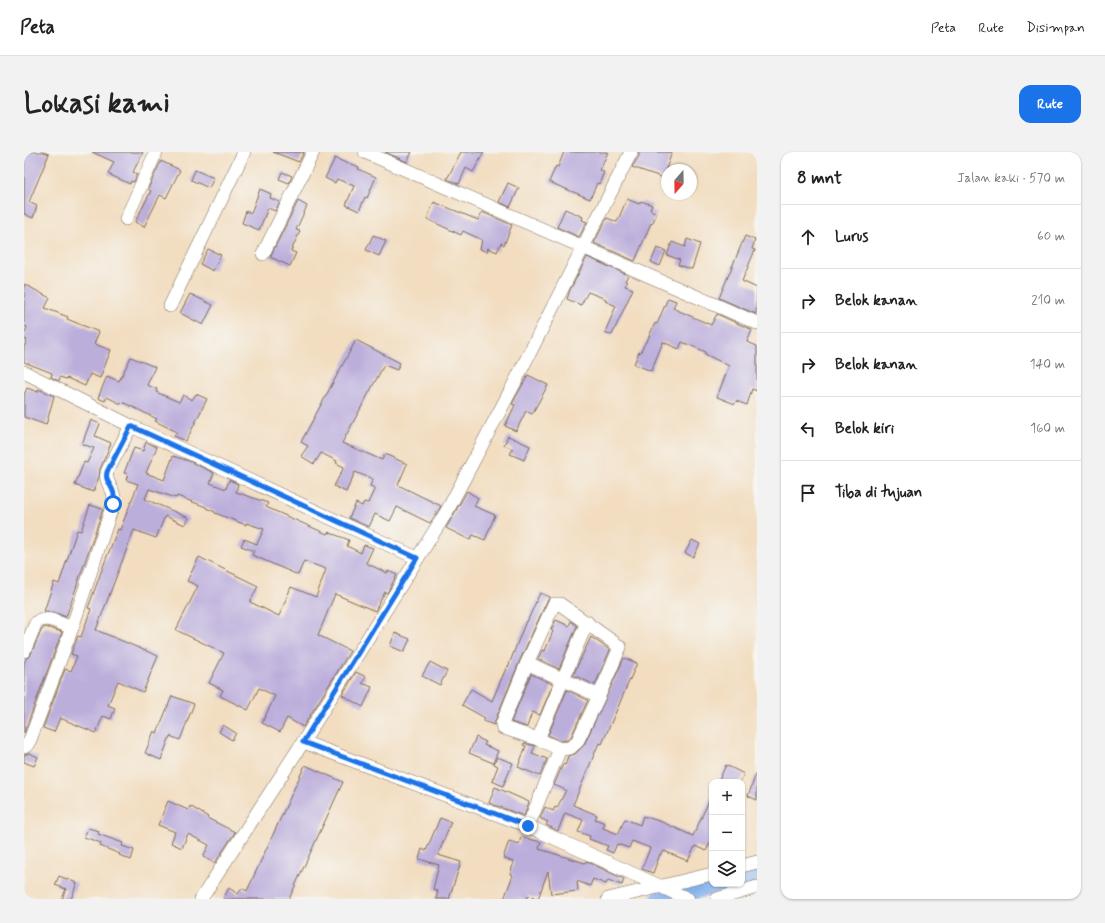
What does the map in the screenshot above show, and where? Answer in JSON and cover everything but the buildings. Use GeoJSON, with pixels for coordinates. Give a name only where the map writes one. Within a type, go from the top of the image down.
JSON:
{"type":"FeatureCollection","features":[{"type":"Feature","properties":{"kind":"street"},"geometry":{"type":"LineString","coordinates":[[126,219],[156,152]]}},
{"type":"Feature","properties":{"kind":"street"},"geometry":{"type":"LineString","coordinates":[[170,306],[244,152]]}},
{"type":"Feature","properties":{"kind":"street"},"geometry":{"type":"LineString","coordinates":[[263,254],[313,152]]}},
{"type":"Feature","properties":{"kind":"street"},"geometry":{"type":"LineString","coordinates":[[365,152],[757,323]]}},
{"type":"Feature","properties":{"kind":"street"},"geometry":{"type":"LineString","coordinates":[[202,899],[303,742],[447,511],[518,377],[583,246],[632,152]]}},
{"type":"Feature","properties":{"kind":"street"},"geometry":{"type":"LineString","coordinates":[[24,372],[131,426],[417,558]]}},
{"type":"Feature","properties":{"kind":"street"},"geometry":{"type":"LineString","coordinates":[[24,747],[30,740],[72,628],[113,504],[114,491],[108,483],[106,477],[107,472],[131,426]]}},
{"type":"Feature","properties":{"kind":"street"},"geometry":{"type":"LineString","coordinates":[[554,604],[560,604],[620,647],[577,742],[570,748],[560,749],[538,739],[503,728],[502,724],[527,663],[554,604]]}},
{"type":"Feature","properties":{"kind":"street"},"geometry":{"type":"LineString","coordinates":[[24,651],[37,621],[40,619],[48,619],[72,628]]}},
{"type":"Feature","properties":{"kind":"street"},"geometry":{"type":"LineString","coordinates":[[538,739],[587,622]]}},
{"type":"Feature","properties":{"kind":"street"},"geometry":{"type":"LineString","coordinates":[[527,663],[599,696]]}},
{"type":"Feature","properties":{"kind":"street"},"geometry":{"type":"LineString","coordinates":[[303,742],[528,826],[688,899]]}},
{"type":"Feature","properties":{"kind":"street"},"geometry":{"type":"LineString","coordinates":[[528,826],[560,749]]}},
{"type":"Feature","properties":{"kind":"street"},"geometry":{"type":"LineString","coordinates":[[745,865],[757,862]]}},
{"type":"Feature","properties":{"kind":"street"},"geometry":{"type":"LineString","coordinates":[[608,899],[665,888],[709,875]]}},
{"type":"Feature","properties":{"kind":"street"},"geometry":{"type":"LineString","coordinates":[[717,899],[757,887]]}},
{"type":"Feature","properties":{"kind":"waterway"},"geometry":{"type":"LineString","coordinates":[[745,877],[757,875]]}},
{"type":"Feature","properties":{"kind":"waterway"},"geometry":{"type":"LineString","coordinates":[[660,899],[709,887]]}},
{"type":"Feature","properties":{"kind":"route"},"geometry":{"type":"LineString","coordinates":[[113,504],[114,491],[108,483],[106,477],[107,472],[131,426],[417,558],[303,742],[528,826]]}}]}
